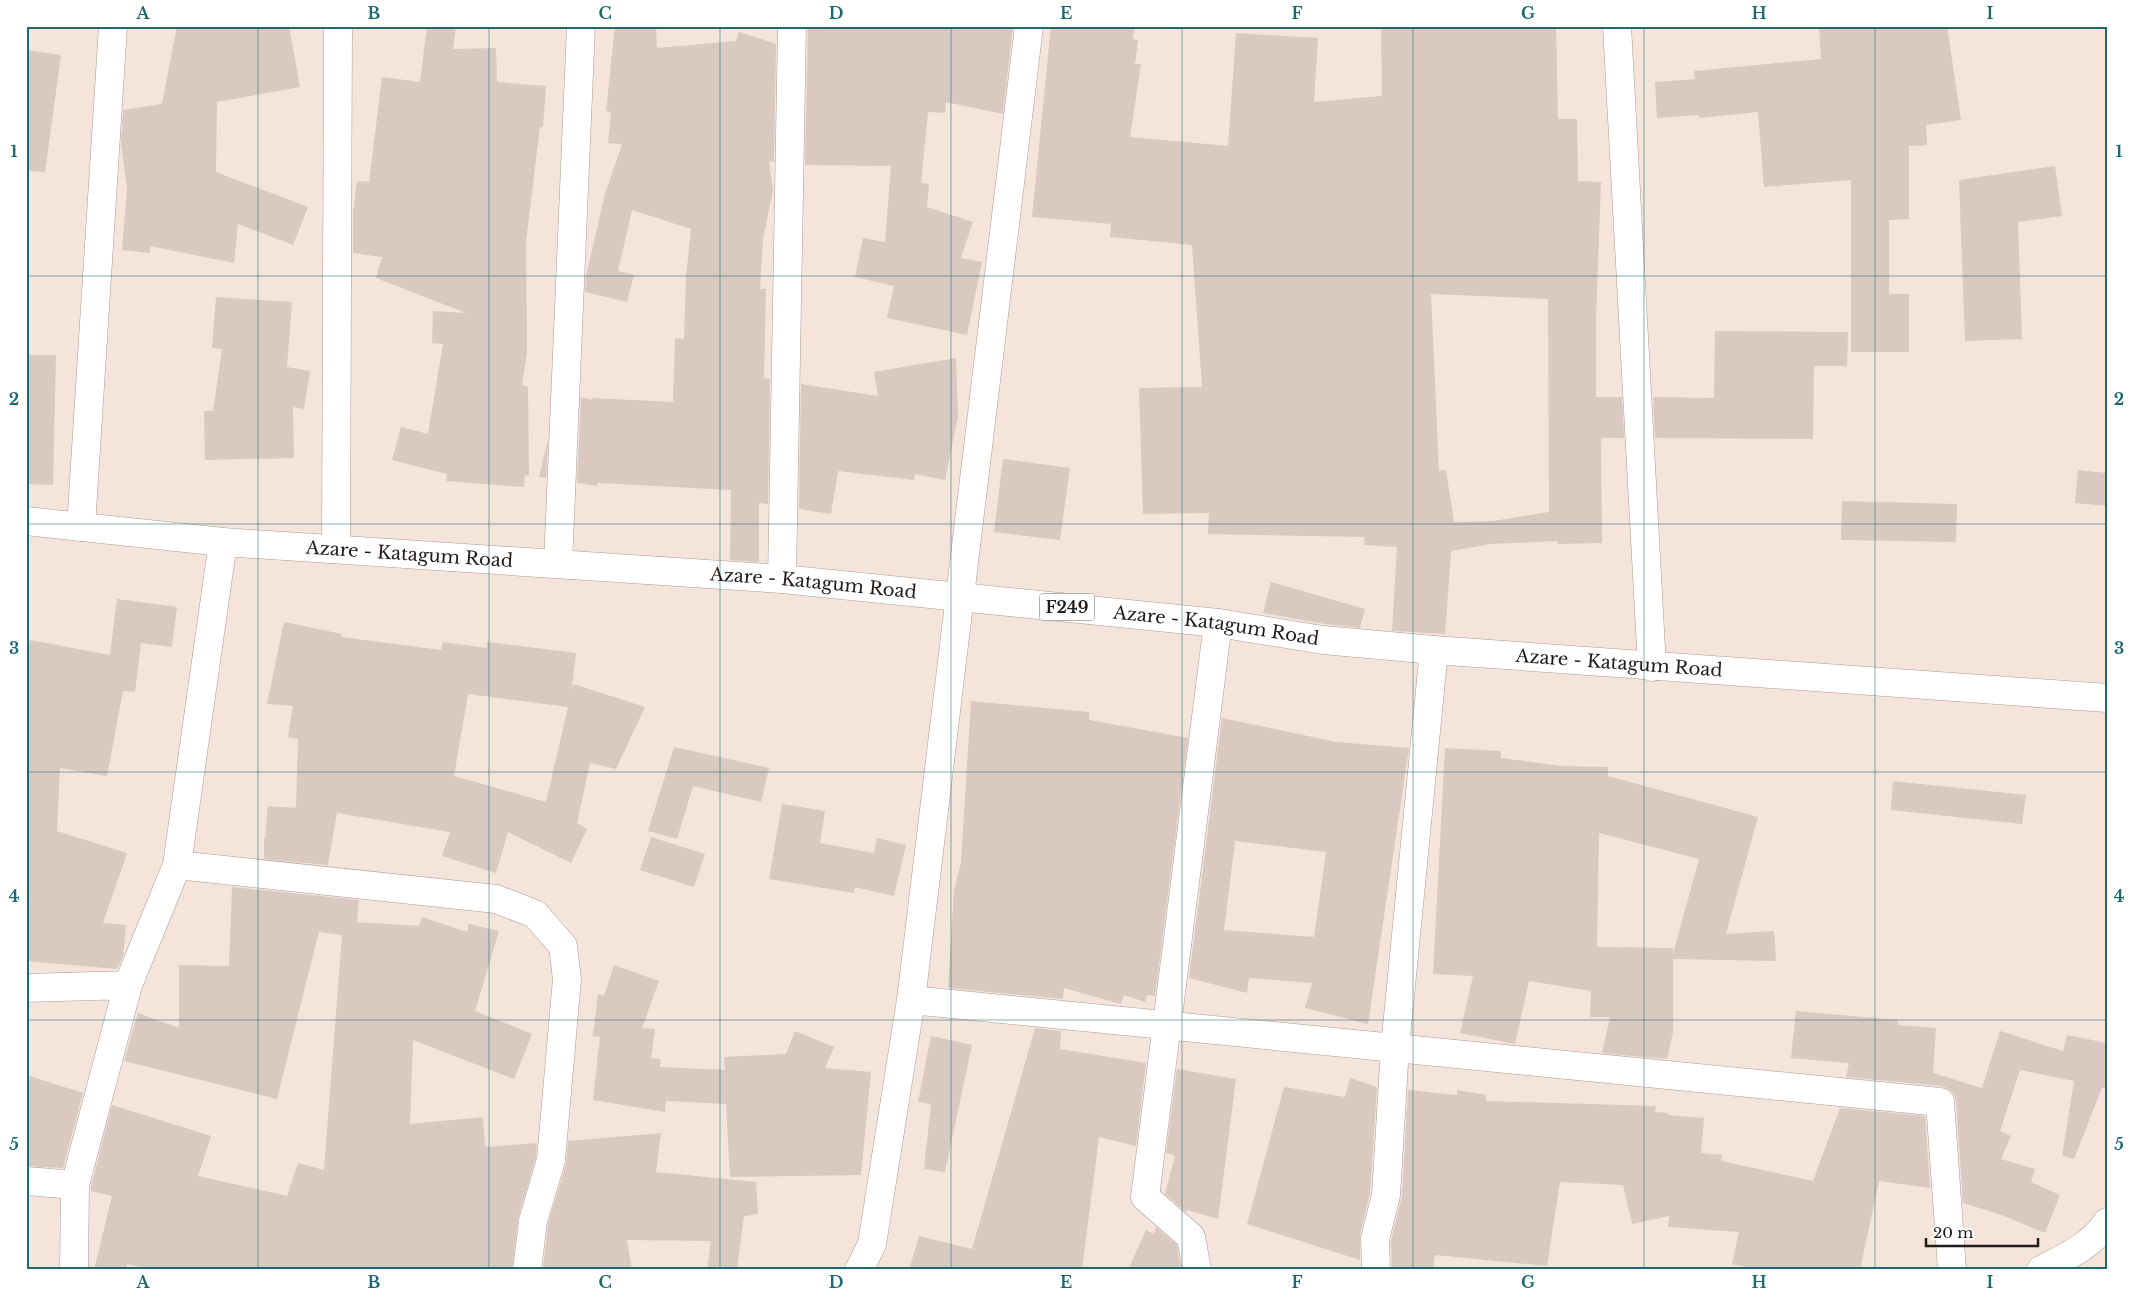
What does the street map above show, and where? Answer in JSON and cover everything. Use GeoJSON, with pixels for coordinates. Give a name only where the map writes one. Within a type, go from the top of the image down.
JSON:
{"type":"FeatureCollection","features":[{"type":"Feature","properties":{"kind":"street"},"geometry":{"type":"LineString","coordinates":[[81,528],[113,26]]}},
{"type":"Feature","properties":{"kind":"street"},"geometry":{"type":"LineString","coordinates":[[336,550],[338,26]]}},
{"type":"Feature","properties":{"kind":"street"},"geometry":{"type":"LineString","coordinates":[[558,564],[582,26]]}},
{"type":"Feature","properties":{"kind":"street"},"geometry":{"type":"LineString","coordinates":[[782,579],[792,26]]}},
{"type":"Feature","properties":{"kind":"street"},"geometry":{"type":"LineString","coordinates":[[859,1270],[872,1244],[912,1000],[1029,26]]}},
{"type":"Feature","properties":{"kind":"street"},"geometry":{"type":"LineString","coordinates":[[1617,26],[1652,667]]}},
{"type":"Feature","properties":{"kind":"street","name":"Azare - Katagum Road"},"geometry":{"type":"LineString","coordinates":[[26,521],[223,542],[782,579],[1218,623],[1323,640],[1434,650],[2107,698]]}},
{"type":"Feature","properties":{"kind":"street"},"geometry":{"type":"LineString","coordinates":[[74,1270],[75,1184],[128,985],[176,865],[223,542]]}},
{"type":"Feature","properties":{"kind":"street"},"geometry":{"type":"LineString","coordinates":[[1197,1270],[1191,1237],[1145,1197],[1218,623]]}},
{"type":"Feature","properties":{"kind":"street"},"geometry":{"type":"LineString","coordinates":[[1376,1270],[1375,1239],[1386,1195],[1395,1047],[1434,650]]}},
{"type":"Feature","properties":{"kind":"street"},"geometry":{"type":"LineString","coordinates":[[176,865],[496,899],[535,914],[563,946],[567,979],[551,1160],[533,1221],[527,1270]]}},
{"type":"Feature","properties":{"kind":"street"},"geometry":{"type":"LineString","coordinates":[[26,988],[128,985]]}},
{"type":"Feature","properties":{"kind":"street"},"geometry":{"type":"LineString","coordinates":[[912,1000],[1940,1102],[1952,1270]]}},
{"type":"Feature","properties":{"kind":"street"},"geometry":{"type":"LineString","coordinates":[[26,1181],[75,1184]]}},
{"type":"Feature","properties":{"kind":"street"},"geometry":{"type":"LineString","coordinates":[[2041,1270],[2074,1253],[2103,1228],[2107,1222]]}},
{"type":"Feature","properties":{"kind":"building"},"geometry":{"type":"Polygon","coordinates":[[[177,26],[289,26],[300,87],[217,102],[216,172],[308,207],[293,245],[238,224],[234,263],[150,246],[150,253],[122,250],[127,189],[121,143],[123,110],[162,104],[177,26]]]}},
{"type":"Feature","properties":{"kind":"building"},"geometry":{"type":"Polygon","coordinates":[[[427,26],[456,26],[453,49],[496,48],[497,82],[546,86],[543,127],[540,127],[526,241],[527,353],[522,385],[528,387],[529,476],[525,475],[524,487],[446,481],[447,474],[392,460],[401,427],[428,434],[443,344],[432,343],[433,311],[466,313],[376,278],[382,257],[353,253],[353,214],[357,181],[369,182],[382,77],[420,82],[427,26]]]}},
{"type":"Feature","properties":{"kind":"building"},"geometry":{"type":"Polygon","coordinates":[[[615,26],[656,26],[657,48],[736,41],[739,32],[776,44],[774,162],[769,161],[773,190],[763,239],[760,289],[766,289],[764,378],[770,379],[768,504],[759,503],[759,562],[730,560],[731,490],[598,483],[598,486],[577,483],[581,397],[592,400],[592,398],[673,402],[675,338],[684,339],[686,277],[691,229],[632,210],[618,271],[634,275],[627,302],[585,292],[586,276],[605,194],[622,144],[608,143],[611,112],[606,111],[615,26]]]}},
{"type":"Feature","properties":{"kind":"building"},"geometry":{"type":"Polygon","coordinates":[[[808,26],[1013,26],[1003,114],[946,102],[945,113],[928,112],[921,183],[929,184],[927,207],[973,222],[961,258],[982,262],[967,335],[887,318],[894,286],[855,277],[863,238],[885,242],[891,166],[805,165],[808,26]]]}},
{"type":"Feature","properties":{"kind":"building"},"geometry":{"type":"Polygon","coordinates":[[[1051,26],[1135,26],[1133,39],[1138,40],[1135,64],[1141,64],[1130,137],[1228,146],[1236,33],[1318,38],[1314,102],[1382,96],[1381,26],[1556,26],[1558,119],[1577,119],[1578,181],[1601,182],[1596,319],[1596,397],[1622,397],[1624,438],[1601,438],[1602,543],[1558,544],[1558,541],[1490,544],[1451,551],[1445,634],[1392,631],[1397,547],[1364,545],[1365,537],[1208,534],[1209,513],[1143,514],[1139,388],[1202,387],[1192,245],[1110,237],[1111,224],[1032,217],[1051,26]],[[1431,294],[1439,471],[1446,470],[1454,522],[1493,521],[1549,512],[1548,299],[1431,294]]]}},
{"type":"Feature","properties":{"kind":"building"},"geometry":{"type":"Polygon","coordinates":[[[1819,26],[1947,26],[1961,120],[1926,125],[1927,145],[1909,146],[1909,219],[1889,220],[1889,294],[1909,294],[1909,352],[1851,352],[1851,180],[1764,187],[1758,112],[1699,118],[1699,115],[1657,118],[1655,82],[1695,79],[1694,71],[1821,59],[1819,26]]]}},
{"type":"Feature","properties":{"kind":"building"},"geometry":{"type":"Polygon","coordinates":[[[26,50],[61,55],[45,172],[26,171],[26,50]]]}},
{"type":"Feature","properties":{"kind":"building"},"geometry":{"type":"Polygon","coordinates":[[[2055,166],[2062,216],[2018,222],[2022,339],[1965,341],[1959,180],[2055,166]]]}},
{"type":"Feature","properties":{"kind":"building"},"geometry":{"type":"Polygon","coordinates":[[[216,297],[292,302],[287,367],[310,371],[304,409],[293,407],[294,458],[205,460],[204,411],[213,411],[222,349],[212,348],[216,297]]]}},
{"type":"Feature","properties":{"kind":"building"},"geometry":{"type":"Polygon","coordinates":[[[1715,331],[1848,332],[1847,366],[1814,366],[1813,439],[1655,438],[1653,397],[1714,398],[1715,331]]]}},
{"type":"Feature","properties":{"kind":"building"},"geometry":{"type":"Polygon","coordinates":[[[26,355],[56,355],[53,485],[26,484],[26,355]]]}},
{"type":"Feature","properties":{"kind":"building"},"geometry":{"type":"Polygon","coordinates":[[[956,358],[958,416],[945,480],[915,474],[914,480],[838,471],[831,514],[799,509],[801,384],[878,396],[874,372],[956,358]]]}},
{"type":"Feature","properties":{"kind":"building"},"geometry":{"type":"Polygon","coordinates":[[[548,439],[546,478],[539,477],[548,439]]]}},
{"type":"Feature","properties":{"kind":"building"},"geometry":{"type":"Polygon","coordinates":[[[1003,459],[1070,468],[1060,540],[994,532],[1003,459]]]}},
{"type":"Feature","properties":{"kind":"building"},"geometry":{"type":"Polygon","coordinates":[[[2078,470],[2107,473],[2107,506],[2075,503],[2078,470]]]}},
{"type":"Feature","properties":{"kind":"building"},"geometry":{"type":"Polygon","coordinates":[[[1842,501],[1957,504],[1956,542],[1841,540],[1842,501]]]}},
{"type":"Feature","properties":{"kind":"building"},"geometry":{"type":"Polygon","coordinates":[[[1271,582],[1365,609],[1360,628],[1263,613],[1271,582]]]}},
{"type":"Feature","properties":{"kind":"building"},"geometry":{"type":"Polygon","coordinates":[[[117,599],[177,607],[172,647],[141,643],[135,692],[123,691],[107,776],[60,768],[57,831],[127,853],[103,923],[126,925],[123,956],[117,969],[26,961],[26,663],[30,640],[110,655],[117,599]]]}},
{"type":"Feature","properties":{"kind":"building"},"geometry":{"type":"Polygon","coordinates":[[[284,622],[342,634],[341,637],[441,650],[443,642],[487,648],[487,642],[576,653],[571,694],[573,684],[645,707],[616,769],[590,763],[577,823],[587,829],[571,863],[508,832],[496,873],[442,856],[450,832],[337,813],[328,865],[264,859],[264,838],[268,806],[296,808],[298,739],[288,737],[293,706],[267,704],[284,622]],[[468,694],[454,776],[546,802],[568,707],[468,694]]]}},
{"type":"Feature","properties":{"kind":"building"},"geometry":{"type":"Polygon","coordinates":[[[971,701],[1089,712],[1089,720],[1188,738],[1155,996],[1147,995],[1145,1002],[1124,995],[1121,1004],[1064,988],[1063,999],[948,988],[954,891],[961,862],[971,701]]]}},
{"type":"Feature","properties":{"kind":"building"},"geometry":{"type":"Polygon","coordinates":[[[1222,718],[1336,742],[1409,748],[1368,1024],[1305,1008],[1312,983],[1249,978],[1247,993],[1189,978],[1222,718]],[[1235,841],[1224,930],[1314,937],[1326,852],[1235,841]]]}},
{"type":"Feature","properties":{"kind":"building"},"geometry":{"type":"Polygon","coordinates":[[[674,747],[769,768],[761,802],[693,786],[677,839],[648,831],[674,747]]]}},
{"type":"Feature","properties":{"kind":"building"},"geometry":{"type":"Polygon","coordinates":[[[1445,748],[1501,751],[1501,758],[1561,766],[1608,767],[1608,776],[1758,817],[1726,934],[1774,931],[1776,961],[1673,959],[1673,1032],[1667,1059],[1602,1053],[1610,1017],[1590,1017],[1591,991],[1529,981],[1515,1044],[1460,1033],[1473,976],[1433,974],[1445,748]],[[1599,833],[1597,947],[1673,948],[1673,954],[1699,859],[1599,833]]]}},
{"type":"Feature","properties":{"kind":"building"},"geometry":{"type":"Polygon","coordinates":[[[1893,781],[2026,795],[2022,824],[1891,810],[1893,781]]]}},
{"type":"Feature","properties":{"kind":"building"},"geometry":{"type":"Polygon","coordinates":[[[782,804],[825,811],[820,843],[874,853],[877,838],[906,845],[894,896],[855,887],[854,893],[769,879],[782,804]]]}},
{"type":"Feature","properties":{"kind":"building"},"geometry":{"type":"Polygon","coordinates":[[[651,837],[705,854],[694,887],[640,870],[651,837]]]}},
{"type":"Feature","properties":{"kind":"building"},"geometry":{"type":"Polygon","coordinates":[[[232,887],[359,900],[357,922],[419,926],[422,917],[467,932],[469,924],[499,931],[475,1011],[532,1034],[514,1079],[413,1040],[410,1124],[483,1117],[485,1147],[537,1143],[536,1157],[518,1219],[512,1270],[153,1270],[127,1264],[126,1270],[94,1270],[112,1196],[91,1191],[91,1187],[112,1105],[211,1136],[198,1176],[287,1196],[298,1163],[324,1170],[342,935],[319,932],[277,1099],[124,1061],[138,1013],[179,1028],[179,965],[229,966],[232,887]]]}},
{"type":"Feature","properties":{"kind":"building"},"geometry":{"type":"Polygon","coordinates":[[[614,965],[659,981],[642,1028],[655,1029],[651,1058],[661,1059],[660,1067],[725,1070],[724,1057],[786,1054],[795,1031],[834,1047],[825,1068],[871,1072],[861,1175],[730,1177],[726,1104],[666,1101],[665,1112],[593,1100],[600,1037],[593,1036],[598,994],[604,996],[614,965]]]}},
{"type":"Feature","properties":{"kind":"building"},"geometry":{"type":"Polygon","coordinates":[[[1796,1011],[1898,1020],[1898,1025],[1936,1028],[1933,1073],[1982,1088],[2000,1031],[2063,1051],[2067,1035],[2107,1043],[2107,1088],[2102,1088],[2074,1159],[2062,1156],[2074,1081],[2020,1070],[2000,1131],[2011,1136],[2001,1159],[2035,1169],[2031,1182],[2060,1195],[2045,1233],[2002,1215],[1963,1203],[1956,1101],[1954,1094],[1949,1089],[1942,1086],[1846,1077],[1849,1063],[1791,1058],[1796,1011]]]}},
{"type":"Feature","properties":{"kind":"building"},"geometry":{"type":"Polygon","coordinates":[[[1035,1028],[1061,1031],[1060,1049],[1146,1063],[1136,1146],[1099,1137],[1082,1270],[909,1270],[919,1236],[972,1249],[1035,1028]]]}},
{"type":"Feature","properties":{"kind":"building"},"geometry":{"type":"Polygon","coordinates":[[[931,1036],[972,1045],[945,1172],[924,1169],[931,1104],[918,1102],[931,1036]]]}},
{"type":"Feature","properties":{"kind":"building"},"geometry":{"type":"Polygon","coordinates":[[[1177,1069],[1236,1079],[1218,1219],[1187,1210],[1187,1213],[1165,1194],[1175,1156],[1166,1153],[1177,1069]]]}},
{"type":"Feature","properties":{"kind":"building"},"geometry":{"type":"Polygon","coordinates":[[[26,1075],[83,1093],[63,1168],[26,1166],[26,1075]]]}},
{"type":"Feature","properties":{"kind":"building"},"geometry":{"type":"Polygon","coordinates":[[[1350,1078],[1377,1087],[1370,1193],[1360,1235],[1360,1260],[1247,1224],[1284,1087],[1345,1097],[1350,1078]]]}},
{"type":"Feature","properties":{"kind":"building"},"geometry":{"type":"Polygon","coordinates":[[[1408,1090],[1457,1095],[1457,1090],[1486,1095],[1486,1101],[1656,1106],[1655,1112],[1704,1118],[1701,1153],[1722,1155],[1721,1161],[1813,1181],[1840,1108],[1925,1116],[1930,1188],[1879,1181],[1860,1270],[1761,1270],[1732,1264],[1739,1232],[1668,1227],[1669,1216],[1632,1224],[1623,1185],[1560,1182],[1547,1266],[1435,1255],[1433,1270],[1392,1270],[1391,1241],[1402,1196],[1408,1090]]]}},
{"type":"Feature","properties":{"kind":"building"},"geometry":{"type":"Polygon","coordinates":[[[661,1133],[656,1172],[756,1182],[758,1214],[744,1216],[737,1270],[707,1270],[711,1241],[627,1240],[632,1270],[543,1270],[548,1224],[566,1164],[568,1141],[661,1133]]]}},
{"type":"Feature","properties":{"kind":"building"},"geometry":{"type":"Polygon","coordinates":[[[1156,1227],[1177,1245],[1181,1270],[1128,1270],[1146,1230],[1154,1234],[1156,1227]]]}}]}
